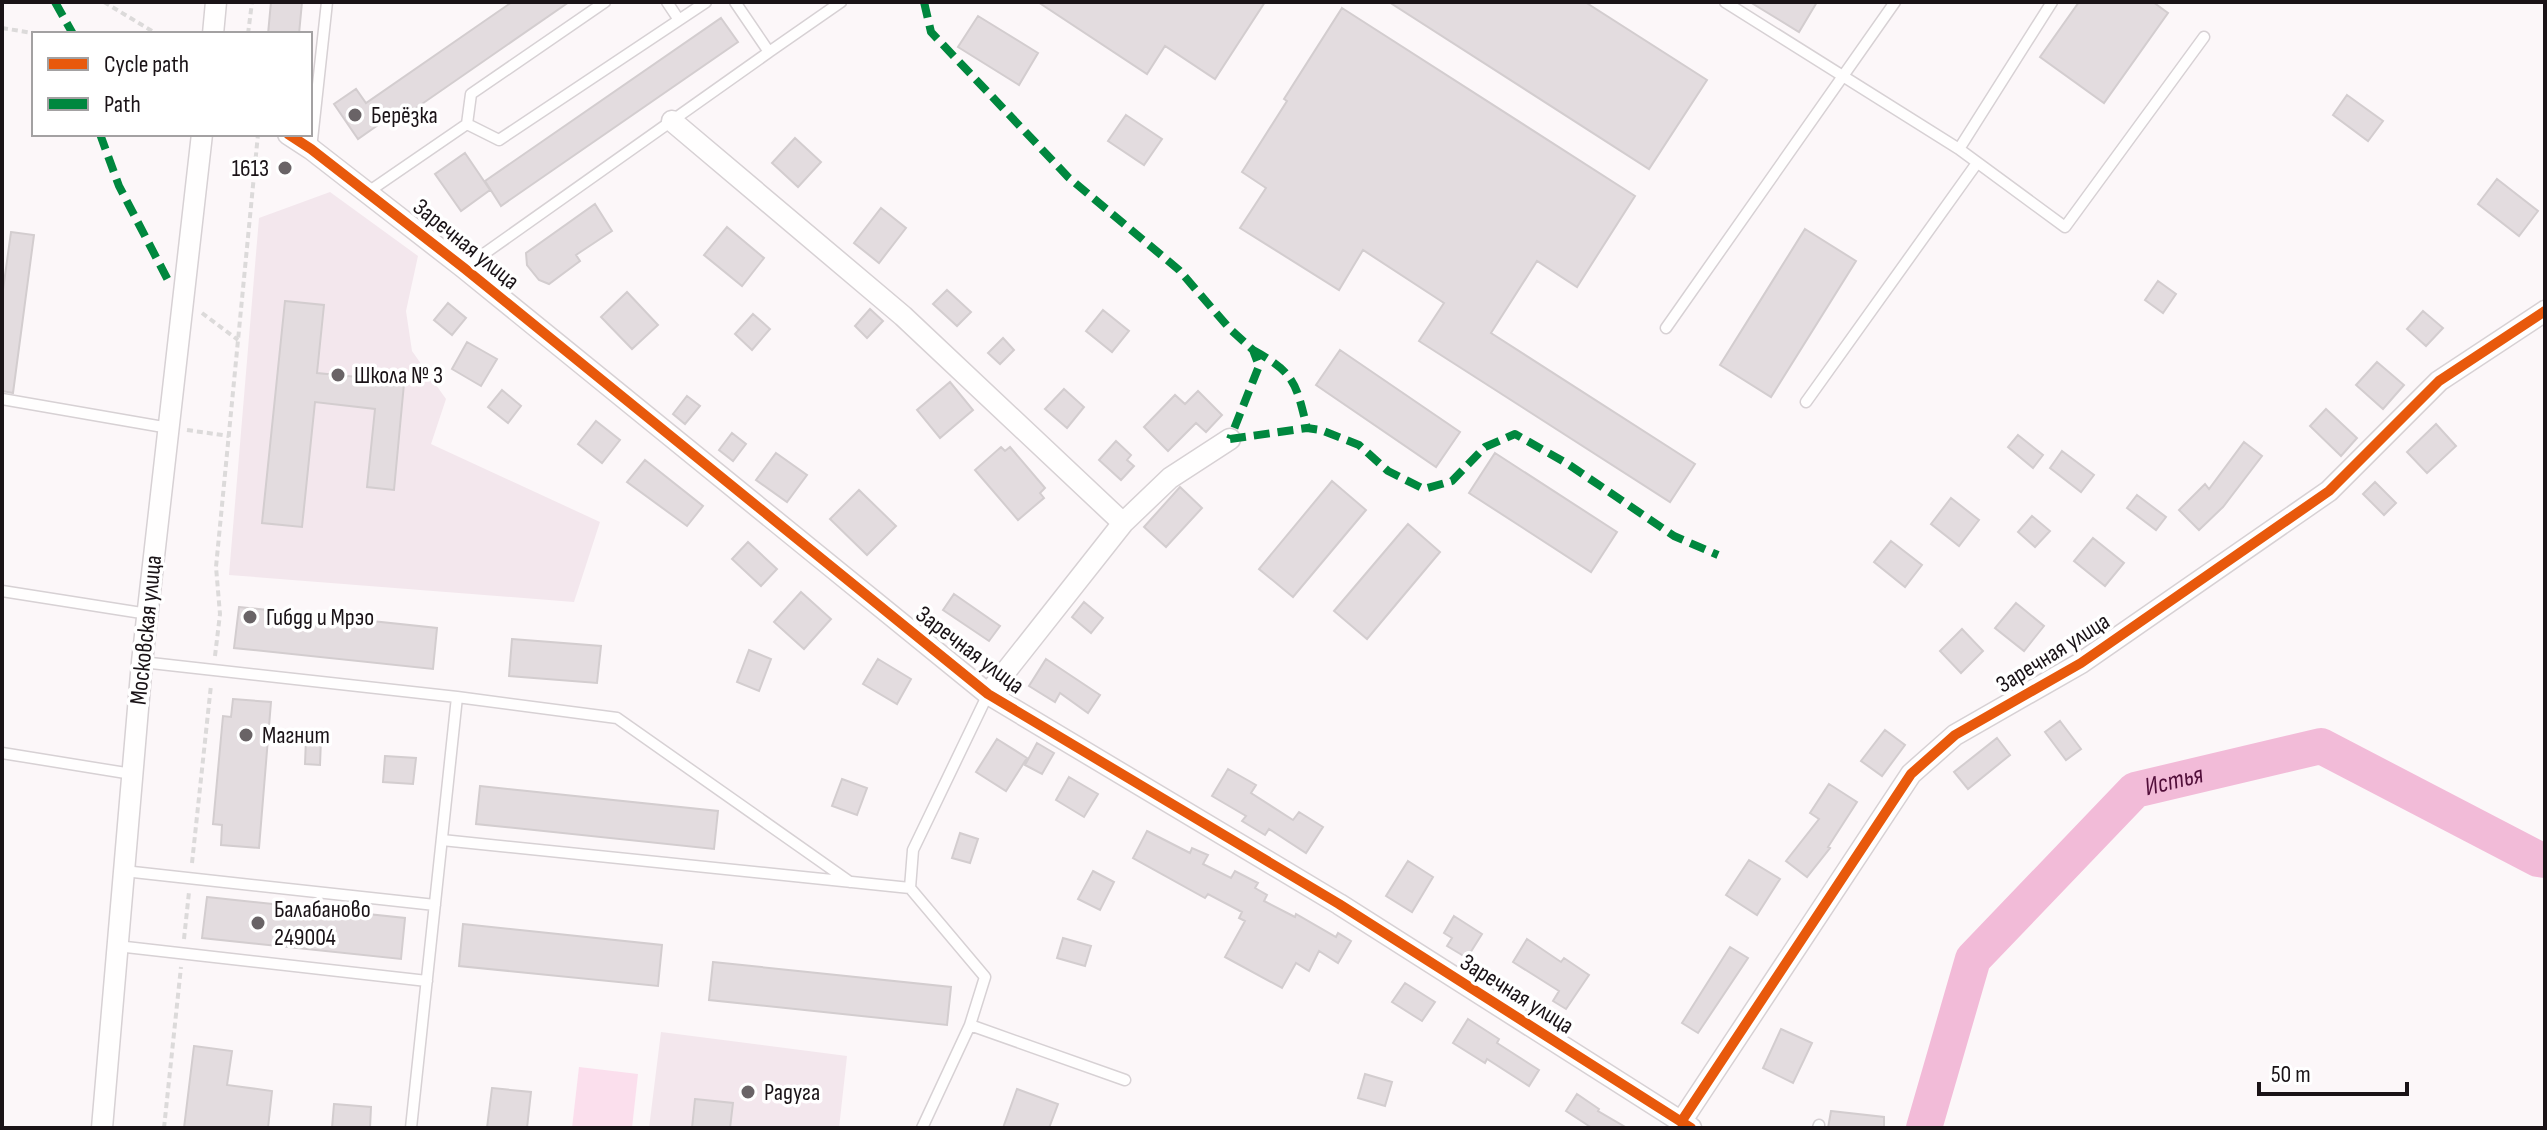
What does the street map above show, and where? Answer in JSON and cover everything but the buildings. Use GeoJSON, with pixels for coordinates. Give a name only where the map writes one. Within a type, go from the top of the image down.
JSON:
{"type":"FeatureCollection","features":[{"type":"Feature","properties":{"kind":"street"},"geometry":{"type":"LineString","coordinates":[[213,32],[216,2]]}},
{"type":"Feature","properties":{"kind":"street"},"geometry":{"type":"LineString","coordinates":[[672,121],[903,316],[1123,523]]}},
{"type":"Feature","properties":{"kind":"street","name":"Московская улица"},"geometry":{"type":"LineString","coordinates":[[102,1128],[142,662],[202,136]]}},
{"type":"Feature","properties":{"kind":"street","name":"Заречная улица"},"geometry":{"type":"LineString","coordinates":[[291,136],[464,268],[988,694],[1339,904],[1686,1125],[1911,774],[1955,735],[2081,663],[2329,491],[2439,381],[2545,311]]}},
{"type":"Feature","properties":{"kind":"street","name":"Заречная улица"},"geometry":{"type":"LineString","coordinates":[[988,694],[1123,523],[1170,478],[1230,439]]}},
{"type":"Feature","properties":{"kind":"lane"},"geometry":{"type":"LineString","coordinates":[[311,149],[327,2]]}},
{"type":"Feature","properties":{"kind":"lane"},"geometry":{"type":"LineString","coordinates":[[368,192],[467,124],[471,94],[605,2]]}},
{"type":"Feature","properties":{"kind":"lane"},"geometry":{"type":"LineString","coordinates":[[667,2],[679,20]]}},
{"type":"Feature","properties":{"kind":"lane"},"geometry":{"type":"LineString","coordinates":[[467,124],[499,140],[706,2]]}},
{"type":"Feature","properties":{"kind":"lane"},"geometry":{"type":"LineString","coordinates":[[735,2],[769,52]]}},
{"type":"Feature","properties":{"kind":"lane"},"geometry":{"type":"LineString","coordinates":[[464,268],[841,2]]}},
{"type":"Feature","properties":{"kind":"lane"},"geometry":{"type":"LineString","coordinates":[[1725,2],[1959,149],[2065,227],[2204,37]]}},
{"type":"Feature","properties":{"kind":"lane"},"geometry":{"type":"LineString","coordinates":[[1666,328],[1895,2]]}},
{"type":"Feature","properties":{"kind":"lane"},"geometry":{"type":"LineString","coordinates":[[1959,149],[2052,2]]}},
{"type":"Feature","properties":{"kind":"lane"},"geometry":{"type":"LineString","coordinates":[[1806,402],[1977,163]]}},
{"type":"Feature","properties":{"kind":"lane"},"geometry":{"type":"LineString","coordinates":[[2,399],[169,428]]}},
{"type":"Feature","properties":{"kind":"lane"},"geometry":{"type":"LineString","coordinates":[[2,591],[148,614]]}},
{"type":"Feature","properties":{"kind":"lane"},"geometry":{"type":"LineString","coordinates":[[142,662],[617,718],[852,883]]}},
{"type":"Feature","properties":{"kind":"lane"},"geometry":{"type":"LineString","coordinates":[[922,1128],[970,1025],[985,977],[910,888],[913,850],[988,694]]}},
{"type":"Feature","properties":{"kind":"lane"},"geometry":{"type":"LineString","coordinates":[[411,1128],[457,697]]}},
{"type":"Feature","properties":{"kind":"lane"},"geometry":{"type":"LineString","coordinates":[[2,753],[132,774]]}},
{"type":"Feature","properties":{"kind":"lane"},"geometry":{"type":"LineString","coordinates":[[442,840],[910,888]]}},
{"type":"Feature","properties":{"kind":"lane"},"geometry":{"type":"LineString","coordinates":[[124,871],[435,905]]}},
{"type":"Feature","properties":{"kind":"lane"},"geometry":{"type":"LineString","coordinates":[[117,946],[427,981]]}},
{"type":"Feature","properties":{"kind":"lane"},"geometry":{"type":"LineString","coordinates":[[970,1025],[1125,1080]]}},
{"type":"Feature","properties":{"kind":"path"},"geometry":{"type":"LineString","coordinates":[[104,2],[154,32]]}},
{"type":"Feature","properties":{"kind":"path"},"geometry":{"type":"LineString","coordinates":[[248,32],[252,2]]}},
{"type":"Feature","properties":{"kind":"path"},"geometry":{"type":"LineString","coordinates":[[2,28],[32,33]]}},
{"type":"Feature","properties":{"kind":"path"},"geometry":{"type":"LineString","coordinates":[[164,1128],[220,614],[216,567],[258,136]]}},
{"type":"Feature","properties":{"kind":"path"},"geometry":{"type":"LineString","coordinates":[[202,312],[238,340]]}},
{"type":"Feature","properties":{"kind":"path"},"geometry":{"type":"LineString","coordinates":[[169,428],[229,436]]}},
{"type":"Feature","properties":{"kind":"shaded area","name":"Школа № 3"},"geometry":{"type":"Polygon","coordinates":[[[330,192],[418,256],[406,311],[412,351],[446,399],[431,444],[600,522],[574,602],[229,575],[259,218],[330,192]]]}},
{"type":"Feature","properties":{"kind":"shaded area","name":"Радуга"},"geometry":{"type":"Polygon","coordinates":[[[661,1032],[847,1056],[839,1128],[649,1128],[661,1032]]]}},
{"type":"Feature","properties":{"kind":"shaded area"},"geometry":{"type":"Polygon","coordinates":[[[579,1067],[638,1074],[632,1128],[572,1128],[579,1067]]]}},
{"type":"Feature","properties":{"kind":"waterway","name":"Истья"},"geometry":{"type":"LineString","coordinates":[[1924,1128],[1973,959],[2135,790],[2321,746],[2545,860]]}},
{"type":"Feature","properties":{"kind":"marked path"},"geometry":{"type":"LineString","coordinates":[[55,2],[72,32]]}},
{"type":"Feature","properties":{"kind":"marked path"},"geometry":{"type":"LineString","coordinates":[[924,2],[931,32],[1068,177],[1179,270],[1230,329],[1253,350],[1259,366],[1230,439]]}},
{"type":"Feature","properties":{"kind":"marked path"},"geometry":{"type":"LineString","coordinates":[[101,136],[119,186],[170,284]]}},
{"type":"Feature","properties":{"kind":"marked path"},"geometry":{"type":"LineString","coordinates":[[1253,350],[1278,366],[1292,381],[1307,428]]}},
{"type":"Feature","properties":{"kind":"marked path"},"geometry":{"type":"LineString","coordinates":[[1230,439],[1307,428],[1321,430],[1359,445],[1388,471],[1424,489],[1452,481],[1485,447],[1515,434],[1568,464],[1674,536],[1718,555]]}},
{"type":"Feature","properties":{"kind":"cycle path"},"geometry":{"type":"LineString","coordinates":[[291,136],[464,268],[988,694],[1339,904],[1691,1128]]}},
{"type":"Feature","properties":{"kind":"cycle path"},"geometry":{"type":"LineString","coordinates":[[1681,1122],[1911,774],[1955,735],[2081,663],[2329,491],[2439,381],[2545,311]]}},
{"type":"Feature","properties":{"kind":"place","name":"Берёзка"},"geometry":{"type":"Point","coordinates":[355,115]}},
{"type":"Feature","properties":{"kind":"place","name":"1613"},"geometry":{"type":"Point","coordinates":[285,168]}},
{"type":"Feature","properties":{"kind":"place","name":"Школа № 3"},"geometry":{"type":"Point","coordinates":[338,375]}},
{"type":"Feature","properties":{"kind":"place","name":"Гибдд и Мрэо"},"geometry":{"type":"Point","coordinates":[250,617]}},
{"type":"Feature","properties":{"kind":"place","name":"Магнит"},"geometry":{"type":"Point","coordinates":[246,735]}},
{"type":"Feature","properties":{"kind":"place","name":"Балабаново 249004"},"geometry":{"type":"Point","coordinates":[258,923]}},
{"type":"Feature","properties":{"kind":"place","name":"Радуга"},"geometry":{"type":"Point","coordinates":[748,1092]}}]}
